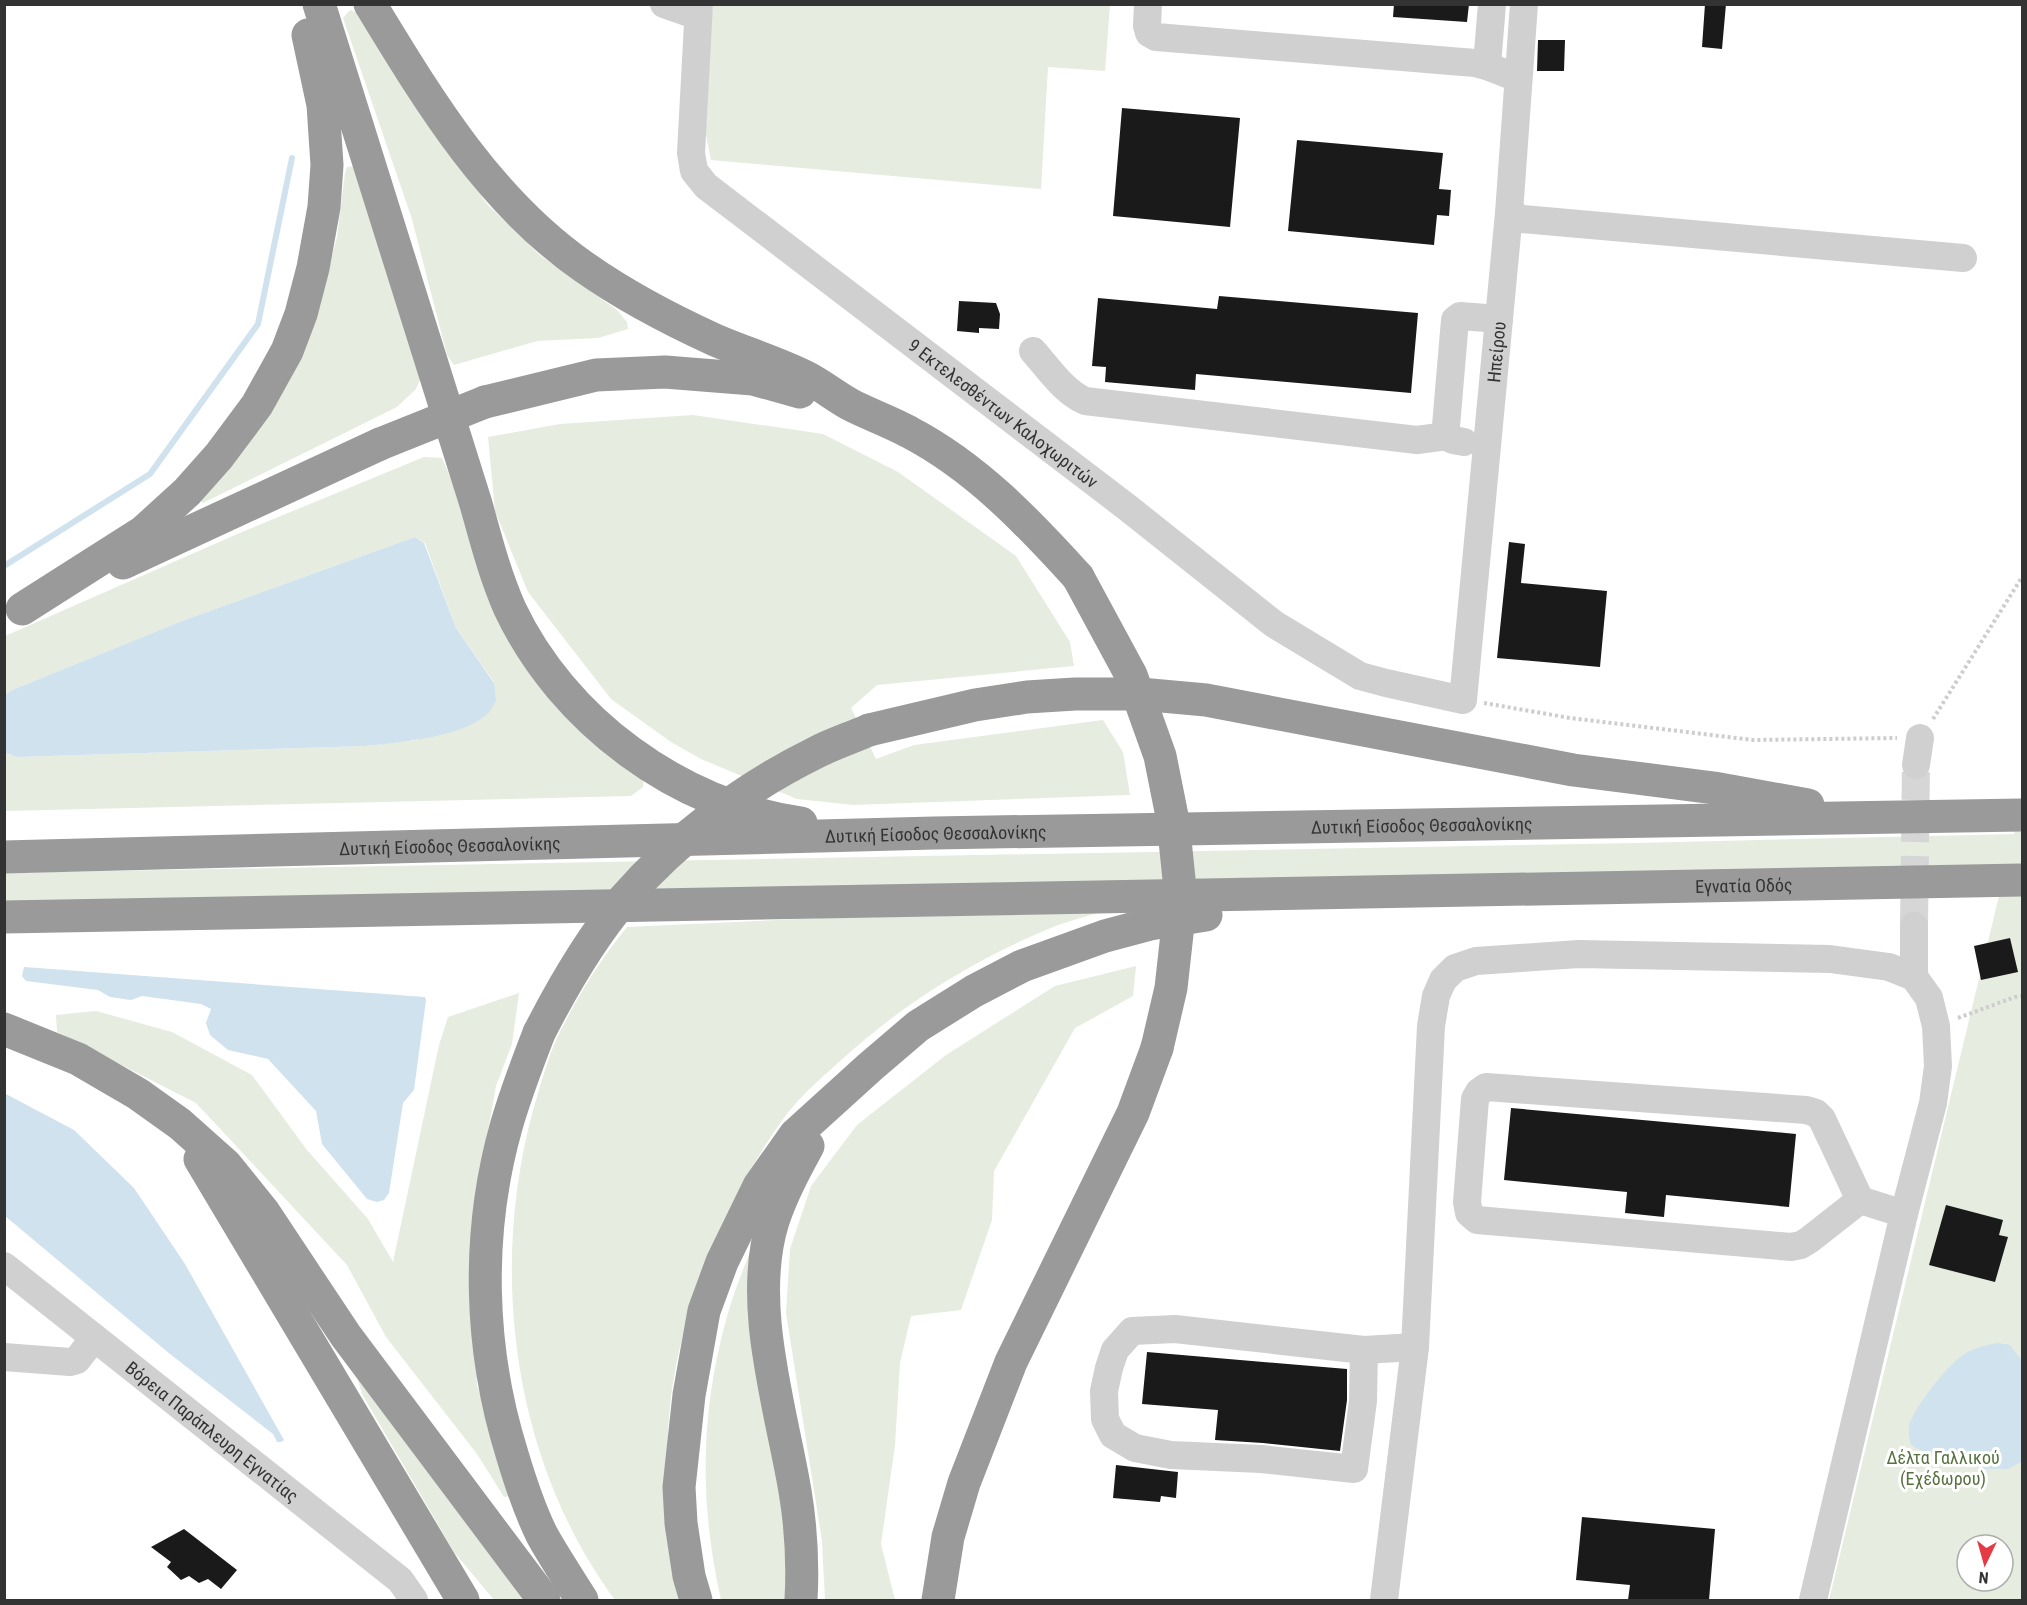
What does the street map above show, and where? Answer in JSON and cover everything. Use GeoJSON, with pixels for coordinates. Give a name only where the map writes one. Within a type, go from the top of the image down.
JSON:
{"type":"FeatureCollection","features":[{"type":"Feature","properties":{"kind":"highway"},"geometry":{"type":"LineString","coordinates":[[13,613],[143,532],[187,492],[219,456],[257,405],[287,351],[301,314],[313,268],[324,207],[327,165],[323,105],[314,57],[300,4]]}},
{"type":"Feature","properties":{"kind":"highway"},"geometry":{"type":"LineString","coordinates":[[319,4],[476,504],[495,572],[511,610],[534,650],[559,684],[586,714],[617,741],[654,768],[691,790],[723,803],[773,819],[809,824],[934,833]]}},
{"type":"Feature","properties":{"kind":"highway"},"geometry":{"type":"LineString","coordinates":[[370,4],[428,97],[471,159],[519,212],[574,260],[639,304],[716,340],[807,377],[851,405],[909,432],[948,456],[980,480],[1032,525],[1078,578],[1131,675],[1160,756],[1173,821],[1179,879],[1177,934],[1171,988],[1157,1048],[1133,1113],[1011,1362],[964,1483],[948,1537],[938,1600]]}},
{"type":"Feature","properties":{"kind":"highway"},"geometry":{"type":"LineString","coordinates":[[13,613],[380,444],[485,402],[596,375],[664,372],[753,380],[851,405]]}},
{"type":"Feature","properties":{"kind":"highway"},"geometry":{"type":"LineString","coordinates":[[582,1600],[542,1534],[521,1482],[496,1396],[489,1348],[485,1292],[487,1239],[493,1185],[506,1128],[521,1079],[539,1033],[559,993],[585,951],[624,899],[670,852],[724,808],[770,777],[816,753],[869,730],[975,705],[1027,697],[1140,694],[1206,700],[1573,770],[1767,796],[1865,817],[2022,815]]}},
{"type":"Feature","properties":{"kind":"highway","name":"Δυτική Είσοδος Θεσσαλονίκης"},"geometry":{"type":"LineString","coordinates":[[4,857],[934,833],[1865,817]]}},
{"type":"Feature","properties":{"kind":"highway","name":"Εγνατία Οδός"},"geometry":{"type":"LineString","coordinates":[[1464,890],[2022,880]]}},
{"type":"Feature","properties":{"kind":"highway"},"geometry":{"type":"LineString","coordinates":[[4,917],[1464,890]]}},
{"type":"Feature","properties":{"kind":"highway"},"geometry":{"type":"LineString","coordinates":[[696,1600],[689,1576],[681,1522],[679,1487],[688,1405],[704,1311],[722,1262],[759,1186],[795,1136],[832,1101],[918,1026],[974,991],[1022,966],[1106,936],[1150,924],[1201,915],[1360,906],[1464,890]]}},
{"type":"Feature","properties":{"kind":"highway"},"geometry":{"type":"LineString","coordinates":[[4,1029],[78,1059],[138,1094],[180,1124],[226,1165],[263,1211],[346,1336],[544,1600]]}},
{"type":"Feature","properties":{"kind":"highway"},"geometry":{"type":"LineString","coordinates":[[801,1600],[803,1562],[796,1494],[764,1314],[766,1260],[773,1221],[788,1185],[832,1101]]}},
{"type":"Feature","properties":{"kind":"highway"},"geometry":{"type":"LineString","coordinates":[[180,1124],[463,1600]]}},
{"type":"Feature","properties":{"kind":"street"},"geometry":{"type":"LineString","coordinates":[[664,4],[699,10]]}},
{"type":"Feature","properties":{"kind":"street"},"geometry":{"type":"LineString","coordinates":[[1148,4],[1147,26],[1149,33],[1156,37],[1475,63],[1487,65],[1518,78]]}},
{"type":"Feature","properties":{"kind":"street"},"geometry":{"type":"LineString","coordinates":[[1487,65],[1492,4]]}},
{"type":"Feature","properties":{"kind":"street","name":"Ηπείρου"},"geometry":{"type":"LineString","coordinates":[[1463,700],[1509,213],[1524,4]]}},
{"type":"Feature","properties":{"kind":"street","name":"9 Εκτελεσθέντων Καλοχωριτών"},"geometry":{"type":"LineString","coordinates":[[699,10],[691,153],[694,171],[706,186],[1128,508],[1274,624],[1360,675],[1386,684],[1463,700]]}},
{"type":"Feature","properties":{"kind":"street"},"geometry":{"type":"LineString","coordinates":[[1509,213],[1522,219],[1963,258]]}},
{"type":"Feature","properties":{"kind":"street"},"geometry":{"type":"LineString","coordinates":[[1447,436],[1455,320],[1460,316],[1499,320]]}},
{"type":"Feature","properties":{"kind":"street"},"geometry":{"type":"LineString","coordinates":[[1033,351],[1069,391],[1085,402],[1417,440],[1447,436],[1453,440],[1487,446]]}},
{"type":"Feature","properties":{"kind":"street"},"geometry":{"type":"LineString","coordinates":[[1914,926],[1914,977]]}},
{"type":"Feature","properties":{"kind":"street"},"geometry":{"type":"LineString","coordinates":[[1384,1600],[1415,1347],[1431,1026],[1436,996],[1443,980],[1455,968],[1476,962],[1579,954],[1830,959],[1889,968],[1914,977],[1929,998],[1936,1026],[1938,1066],[1933,1103],[1904,1214],[1813,1600]]}},
{"type":"Feature","properties":{"kind":"street"},"geometry":{"type":"LineString","coordinates":[[1860,1200],[1809,1240],[1791,1247],[1477,1220],[1469,1213],[1467,1202],[1475,1099],[1486,1087],[1806,1110],[1816,1113],[1822,1119],[1860,1200],[1904,1214]]}},
{"type":"Feature","properties":{"kind":"street","name":"Βόρεια Παράπλευρη Εγνατίας"},"geometry":{"type":"LineString","coordinates":[[4,1266],[400,1580],[414,1600]]}},
{"type":"Feature","properties":{"kind":"street"},"geometry":{"type":"LineString","coordinates":[[1364,1350],[1363,1401],[1354,1469],[1261,1459],[1171,1455],[1136,1448],[1113,1435],[1105,1419],[1104,1391],[1109,1368],[1115,1350],[1132,1331],[1175,1329],[1364,1350],[1415,1347]]}},
{"type":"Feature","properties":{"kind":"street"},"geometry":{"type":"LineString","coordinates":[[4,1357],[70,1362],[77,1360],[94,1338]]}},
{"type":"Feature","properties":{"kind":"path"},"geometry":{"type":"LineString","coordinates":[[1463,700],[1570,718],[1753,740],[1918,751],[2022,577]]}},
{"type":"Feature","properties":{"kind":"path"},"geometry":{"type":"LineString","coordinates":[[1936,1026],[2022,996]]}},
{"type":"Feature","properties":{"kind":"green space"},"geometry":{"type":"Polygon","coordinates":[[[713,5],[1110,5],[1105,71],[1048,67],[1041,189],[711,160],[703,120],[713,5]]]}},
{"type":"Feature","properties":{"kind":"green space"},"geometry":{"type":"Polygon","coordinates":[[[350,10],[360,14],[441,140],[487,204],[541,256],[617,310],[627,322],[628,329],[598,338],[537,341],[454,365],[447,355],[412,219],[343,18],[350,10]]]}},
{"type":"Feature","properties":{"kind":"green space"},"geometry":{"type":"Polygon","coordinates":[[[355,166],[422,375],[416,389],[397,407],[203,503],[198,499],[320,302],[337,237],[345,173],[347,167],[355,166]]]}},
{"type":"Feature","properties":{"kind":"green space"},"geometry":{"type":"Polygon","coordinates":[[[693,415],[823,434],[898,472],[1016,556],[1070,642],[1074,666],[877,685],[851,708],[876,759],[914,745],[1103,720],[1123,752],[1130,795],[853,805],[797,799],[701,759],[671,742],[611,699],[528,592],[495,511],[488,437],[560,424],[693,415]]]}},
{"type":"Feature","properties":{"kind":"green space"},"geometry":{"type":"Polygon","coordinates":[[[424,457],[442,458],[458,495],[498,610],[644,776],[643,787],[631,796],[5,811],[4,753],[17,757],[366,746],[418,740],[494,682],[456,628],[425,543],[415,537],[182,621],[12,690],[5,695],[5,636],[242,532],[424,457]]]}},
{"type":"Feature","properties":{"kind":"green space","name":"Δέλτα Γαλλικού (Εχέδωρου)"},"geometry":{"type":"Polygon","coordinates":[[[2022,799],[2022,1600],[1829,1600],[2006,867],[5,902],[4,873],[2014,834],[2022,799]]]}},
{"type":"Feature","properties":{"kind":"green space"},"geometry":{"type":"Polygon","coordinates":[[[1128,904],[1053,927],[995,954],[940,985],[913,1002],[863,1041],[810,1088],[784,1118],[753,1166],[718,1234],[694,1297],[676,1368],[669,1416],[668,1452],[687,1600],[615,1600],[580,1546],[553,1488],[532,1427],[519,1363],[513,1299],[513,1234],[520,1170],[534,1107],[557,1038],[580,995],[607,953],[627,927],[1128,904]]]}},
{"type":"Feature","properties":{"kind":"green space"},"geometry":{"type":"Polygon","coordinates":[[[1136,966],[1133,996],[1075,1028],[994,1171],[992,1220],[961,1310],[911,1316],[900,1363],[895,1445],[881,1544],[895,1600],[825,1600],[822,1541],[786,1313],[790,1249],[811,1186],[857,1125],[946,1055],[1055,986],[1136,966]]]}},
{"type":"Feature","properties":{"kind":"green space"},"geometry":{"type":"Polygon","coordinates":[[[519,993],[512,1044],[496,1086],[477,1192],[471,1296],[477,1386],[516,1495],[504,1497],[477,1454],[386,1337],[347,1265],[196,1103],[57,1032],[56,1015],[96,1011],[172,1032],[252,1075],[307,1150],[368,1219],[393,1262],[439,1045],[448,1017],[519,993]]]}},
{"type":"Feature","properties":{"kind":"green space"},"geometry":{"type":"Polygon","coordinates":[[[760,1227],[762,1345],[792,1600],[721,1600],[709,1527],[706,1492],[708,1421],[712,1385],[728,1313],[760,1227]]]}},
{"type":"Feature","properties":{"kind":"green space"},"geometry":{"type":"Polygon","coordinates":[[[351,1356],[527,1600],[494,1600],[454,1552],[362,1394],[351,1356]]]}},
{"type":"Feature","properties":{"kind":"water"},"geometry":{"type":"Polygon","coordinates":[[[415,537],[424,543],[456,628],[494,683],[496,701],[487,714],[473,723],[428,738],[366,746],[17,757],[5,753],[5,695],[12,690],[182,621],[415,537]]]}},
{"type":"Feature","properties":{"kind":"water"},"geometry":{"type":"Polygon","coordinates":[[[24,967],[425,997],[414,1090],[403,1103],[389,1193],[384,1200],[377,1202],[367,1199],[322,1144],[316,1111],[268,1059],[228,1050],[210,1035],[206,1023],[211,1009],[201,1004],[142,996],[131,1000],[110,997],[98,990],[26,981],[22,976],[24,967]]]}},
{"type":"Feature","properties":{"kind":"water"},"geometry":{"type":"Polygon","coordinates":[[[4,1093],[74,1130],[134,1188],[185,1264],[284,1440],[277,1442],[273,1434],[170,1354],[5,1216],[4,1093]]]}},
{"type":"Feature","properties":{"kind":"water"},"geometry":{"type":"Polygon","coordinates":[[[1998,1343],[2010,1345],[2022,1361],[2022,1462],[2008,1469],[1982,1469],[1937,1459],[1911,1445],[1909,1429],[1912,1419],[1923,1399],[1940,1377],[1956,1360],[1967,1353],[1998,1343]]]}},
{"type":"Feature","properties":{"kind":"building"},"geometry":{"type":"Polygon","coordinates":[[[1394,4],[1469,4],[1467,22],[1393,17],[1394,4]]]}},
{"type":"Feature","properties":{"kind":"building"},"geometry":{"type":"Polygon","coordinates":[[[1705,4],[1726,4],[1722,49],[1702,47],[1705,4]]]}},
{"type":"Feature","properties":{"kind":"building"},"geometry":{"type":"Polygon","coordinates":[[[1538,40],[1565,40],[1564,71],[1537,71],[1538,40]]]}},
{"type":"Feature","properties":{"kind":"building"},"geometry":{"type":"Polygon","coordinates":[[[1122,108],[1240,118],[1230,227],[1113,216],[1122,108]]]}},
{"type":"Feature","properties":{"kind":"building"},"geometry":{"type":"Polygon","coordinates":[[[1297,140],[1443,153],[1439,189],[1451,190],[1449,216],[1437,215],[1434,245],[1288,231],[1297,140]]]}},
{"type":"Feature","properties":{"kind":"building"},"geometry":{"type":"Polygon","coordinates":[[[1219,296],[1418,313],[1411,393],[1196,374],[1195,390],[1105,382],[1106,367],[1092,366],[1098,298],[1217,309],[1219,296]]]}},
{"type":"Feature","properties":{"kind":"building"},"geometry":{"type":"Polygon","coordinates":[[[959,301],[996,303],[1000,314],[999,329],[979,328],[979,333],[957,331],[959,301]]]}},
{"type":"Feature","properties":{"kind":"building"},"geometry":{"type":"Polygon","coordinates":[[[1509,542],[1525,544],[1521,583],[1607,591],[1600,667],[1497,658],[1509,542]]]}},
{"type":"Feature","properties":{"kind":"building"},"geometry":{"type":"Polygon","coordinates":[[[2010,938],[2018,972],[1981,980],[1974,946],[2010,938]]]}},
{"type":"Feature","properties":{"kind":"building"},"geometry":{"type":"Polygon","coordinates":[[[1511,1108],[1796,1134],[1789,1207],[1666,1195],[1664,1217],[1625,1213],[1627,1192],[1504,1180],[1511,1108]]]}},
{"type":"Feature","properties":{"kind":"building"},"geometry":{"type":"Polygon","coordinates":[[[1946,1205],[2003,1220],[1999,1235],[2008,1237],[1995,1282],[1929,1265],[1946,1205]]]}},
{"type":"Feature","properties":{"kind":"building"},"geometry":{"type":"Polygon","coordinates":[[[1147,1352],[1347,1369],[1347,1400],[1340,1451],[1215,1440],[1218,1410],[1142,1404],[1147,1352]]]}},
{"type":"Feature","properties":{"kind":"building"},"geometry":{"type":"Polygon","coordinates":[[[1116,1465],[1178,1472],[1176,1498],[1161,1496],[1160,1502],[1113,1498],[1116,1465]]]}},
{"type":"Feature","properties":{"kind":"building"},"geometry":{"type":"Polygon","coordinates":[[[1582,1517],[1715,1529],[1709,1600],[1628,1600],[1630,1585],[1576,1580],[1582,1517]]]}},
{"type":"Feature","properties":{"kind":"building"},"geometry":{"type":"Polygon","coordinates":[[[184,1529],[237,1570],[221,1589],[208,1579],[199,1583],[189,1576],[181,1580],[167,1567],[171,1562],[151,1547],[184,1529]]]}},
{"type":"Feature","properties":{"kind":"waterway"},"geometry":{"type":"LineString","coordinates":[[4,566],[150,474],[258,324],[292,158]]}},
{"type":"Feature","properties":{"kind":"tunnel"},"geometry":{"type":"LineString","coordinates":[[1914,926],[1916,765]]}}]}
